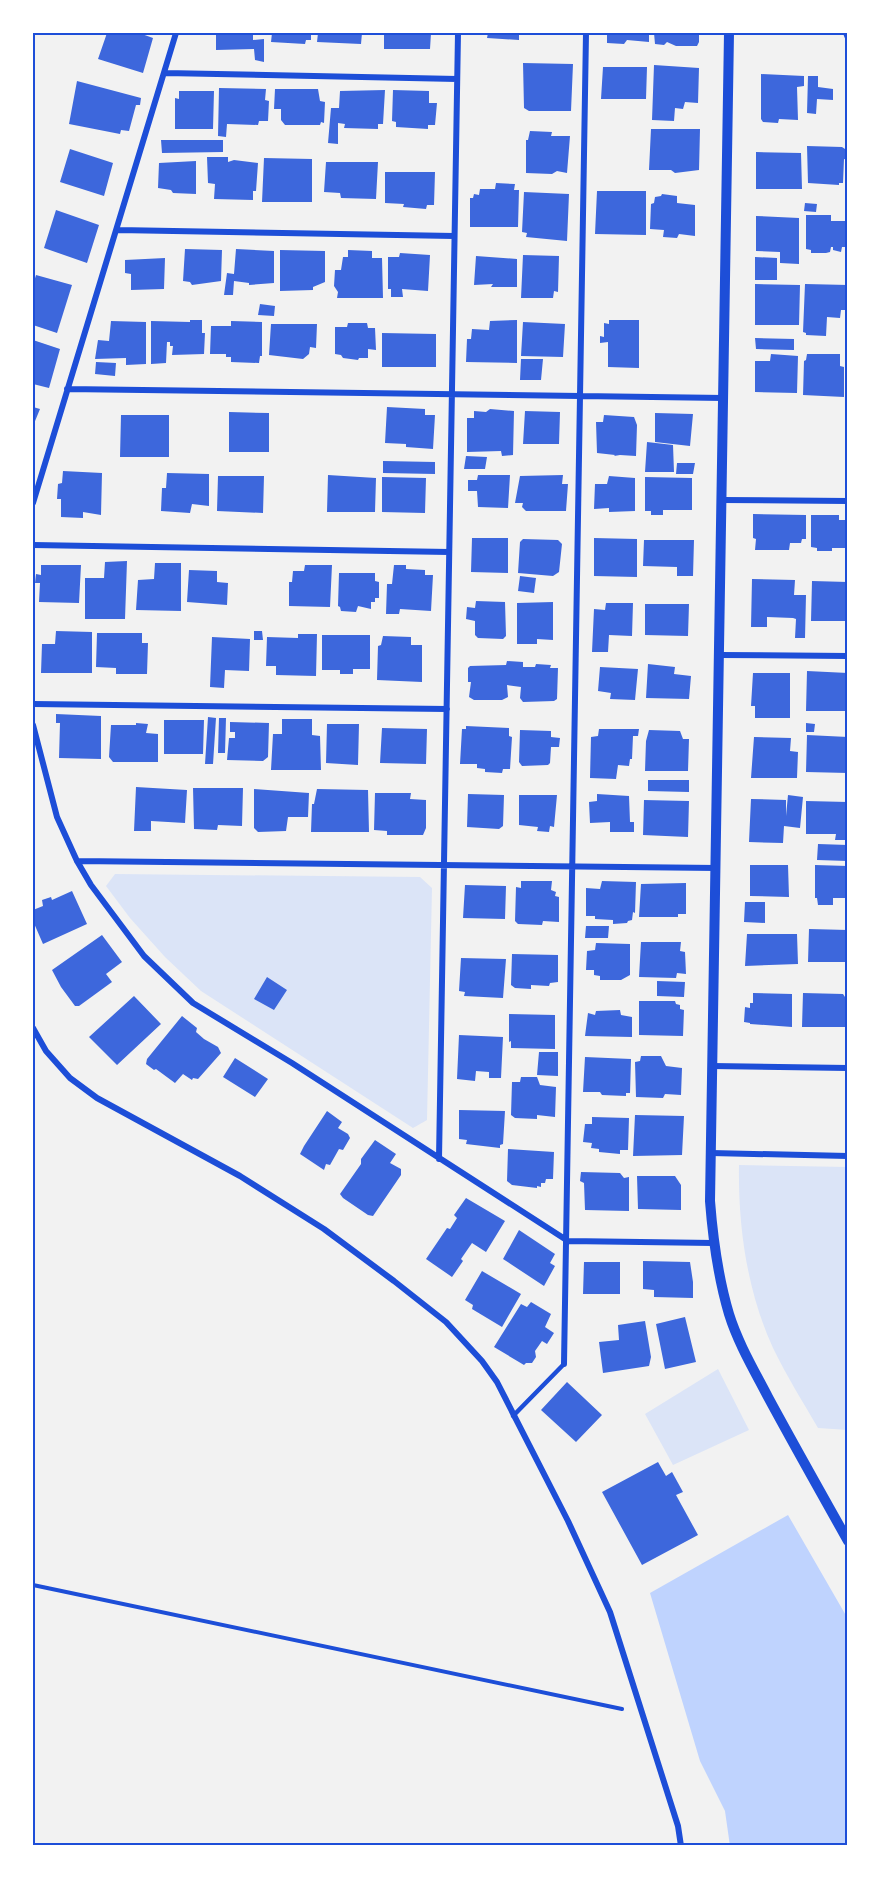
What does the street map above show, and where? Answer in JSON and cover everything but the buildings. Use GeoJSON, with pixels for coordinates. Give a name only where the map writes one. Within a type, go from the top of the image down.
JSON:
{"type":"FeatureCollection","features":[{"type":"Feature","properties":{"kind":"street"},"geometry":{"type":"LineString","coordinates":[[33,502],[118,230],[176,33]]}},
{"type":"Feature","properties":{"kind":"street"},"geometry":{"type":"LineString","coordinates":[[439,1159],[458,33]]}},
{"type":"Feature","properties":{"kind":"street"},"geometry":{"type":"LineString","coordinates":[[564,1364],[582,396],[586,33]]}},
{"type":"Feature","properties":{"kind":"street"},"geometry":{"type":"LineString","coordinates":[[729,33],[717,868],[710,1153],[713,1243],[730,1317],[742,1345],[848,1541]]}},
{"type":"Feature","properties":{"kind":"street"},"geometry":{"type":"LineString","coordinates":[[846,33],[848,38]]}},
{"type":"Feature","properties":{"kind":"street"},"geometry":{"type":"LineString","coordinates":[[165,73],[457,79]]}},
{"type":"Feature","properties":{"kind":"street"},"geometry":{"type":"LineString","coordinates":[[118,230],[454,236]]}},
{"type":"Feature","properties":{"kind":"street"},"geometry":{"type":"LineString","coordinates":[[68,389],[724,398]]}},
{"type":"Feature","properties":{"kind":"street"},"geometry":{"type":"LineString","coordinates":[[722,500],[848,501]]}},
{"type":"Feature","properties":{"kind":"street"},"geometry":{"type":"LineString","coordinates":[[33,545],[449,552]]}},
{"type":"Feature","properties":{"kind":"street"},"geometry":{"type":"LineString","coordinates":[[720,655],[848,656]]}},
{"type":"Feature","properties":{"kind":"street"},"geometry":{"type":"LineString","coordinates":[[33,704],[447,709]]}},
{"type":"Feature","properties":{"kind":"street"},"geometry":{"type":"LineString","coordinates":[[33,725],[57,816],[77,861],[104,905],[144,956],[193,1003],[292,1063],[568,1241],[713,1243]]}},
{"type":"Feature","properties":{"kind":"street"},"geometry":{"type":"LineString","coordinates":[[77,861],[717,868]]}},
{"type":"Feature","properties":{"kind":"street"},"geometry":{"type":"LineString","coordinates":[[33,1028],[46,1051],[70,1078],[97,1098],[240,1176],[324,1229],[446,1322],[482,1361],[497,1382],[568,1521],[610,1612],[678,1826],[681,1846]]}},
{"type":"Feature","properties":{"kind":"street"},"geometry":{"type":"LineString","coordinates":[[712,1066],[848,1068]]}},
{"type":"Feature","properties":{"kind":"street"},"geometry":{"type":"LineString","coordinates":[[710,1153],[848,1156]]}},
{"type":"Feature","properties":{"kind":"lane"},"geometry":{"type":"LineString","coordinates":[[513,1416],[564,1364]]}},
{"type":"Feature","properties":{"kind":"path"},"geometry":{"type":"LineString","coordinates":[[33,1585],[642,1713]]}},
{"type":"Feature","properties":{"kind":"shaded area"},"geometry":{"type":"Polygon","coordinates":[[[115,874],[420,877],[432,888],[427,1120],[413,1128],[201,991],[165,957],[130,918],[106,886],[115,874]]]}},
{"type":"Feature","properties":{"kind":"shaded area"},"geometry":{"type":"Polygon","coordinates":[[[739,1165],[848,1167],[848,1430],[818,1428],[773,1348],[757,1304],[746,1258],[740,1212],[739,1165]]]}},
{"type":"Feature","properties":{"kind":"shaded area"},"geometry":{"type":"Polygon","coordinates":[[[718,1369],[749,1430],[673,1465],[645,1414],[718,1369]]]}},
{"type":"Feature","properties":{"kind":"water"},"geometry":{"type":"Polygon","coordinates":[[[788,1515],[848,1619],[848,1846],[730,1846],[725,1811],[700,1761],[650,1593],[788,1515]]]}}]}
